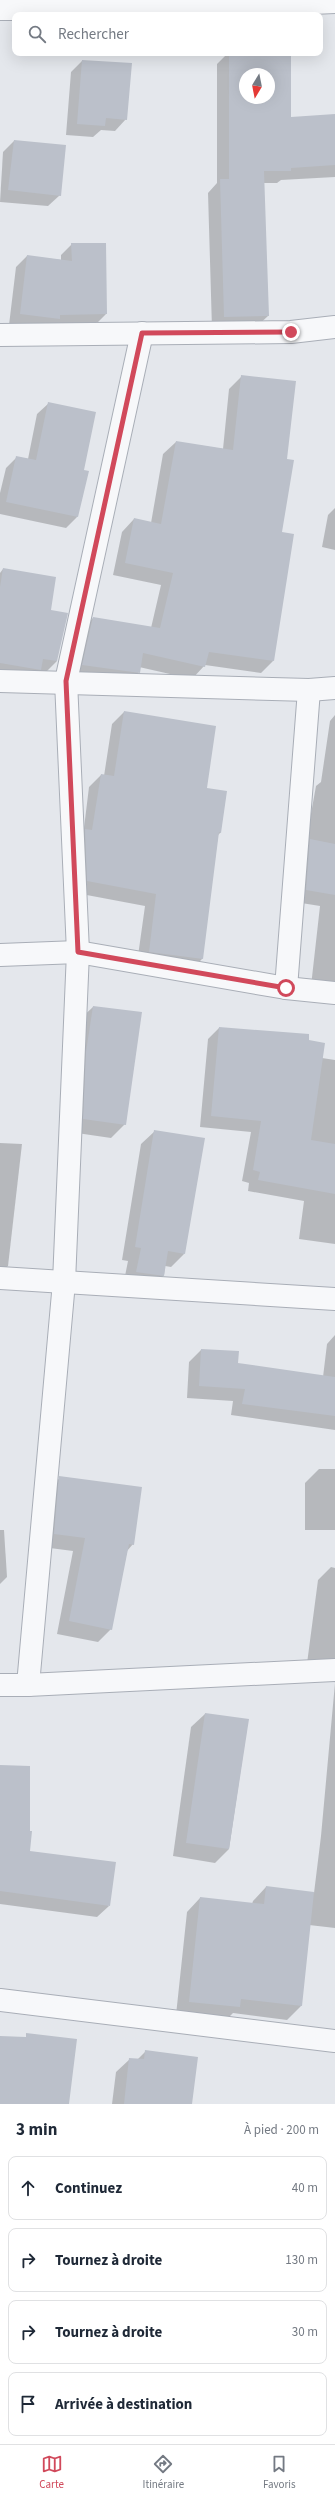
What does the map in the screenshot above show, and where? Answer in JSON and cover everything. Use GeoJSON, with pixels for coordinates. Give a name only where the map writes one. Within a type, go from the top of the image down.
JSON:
{"type":"FeatureCollection","features":[{"type":"Feature","properties":{"kind":"street"},"geometry":{"type":"LineString","coordinates":[[0,9],[183,9],[335,2]]}},
{"type":"Feature","properties":{"kind":"street"},"geometry":{"type":"LineString","coordinates":[[0,335],[291,332],[335,327]]}},
{"type":"Feature","properties":{"kind":"street"},"geometry":{"type":"LineString","coordinates":[[28,1685],[64,1282],[78,952],[66,681],[142,333]]}},
{"type":"Feature","properties":{"kind":"street"},"geometry":{"type":"LineString","coordinates":[[0,681],[66,681],[309,690],[335,688]]}},
{"type":"Feature","properties":{"kind":"street"},"geometry":{"type":"LineString","coordinates":[[286,988],[309,690]]}},
{"type":"Feature","properties":{"kind":"street"},"geometry":{"type":"LineString","coordinates":[[0,955],[78,952],[286,988],[335,993]]}},
{"type":"Feature","properties":{"kind":"street"},"geometry":{"type":"LineString","coordinates":[[0,1278],[335,1299]]}},
{"type":"Feature","properties":{"kind":"street"},"geometry":{"type":"LineString","coordinates":[[0,1685],[28,1685],[335,1670]]}},
{"type":"Feature","properties":{"kind":"street"},"geometry":{"type":"LineString","coordinates":[[0,2000],[335,2041]]}},
{"type":"Feature","properties":{"kind":"building"},"geometry":{"type":"Polygon","coordinates":[[[229,56],[291,56],[291,117],[335,114],[335,165],[291,168],[291,171],[264,171],[269,316],[224,317],[220,179],[229,179],[229,56]]]}},
{"type":"Feature","properties":{"kind":"building"},"geometry":{"type":"Polygon","coordinates":[[[82,60],[132,63],[127,120],[106,118],[105,126],[77,124],[82,60]]]}},
{"type":"Feature","properties":{"kind":"building"},"geometry":{"type":"Polygon","coordinates":[[[14,140],[66,145],[61,196],[8,190],[14,140]]]}},
{"type":"Feature","properties":{"kind":"building"},"geometry":{"type":"Polygon","coordinates":[[[71,243],[106,243],[107,314],[60,315],[60,319],[20,314],[27,255],[72,261],[71,243]]]}},
{"type":"Feature","properties":{"kind":"building"},"geometry":{"type":"Polygon","coordinates":[[[241,375],[296,381],[287,459],[294,460],[282,532],[294,534],[274,661],[209,652],[205,667],[143,653],[140,673],[82,665],[93,617],[160,628],[173,573],[125,563],[134,518],[161,524],[176,441],[233,450],[241,375]]]}},
{"type":"Feature","properties":{"kind":"building"},"geometry":{"type":"Polygon","coordinates":[[[48,402],[96,412],[84,470],[89,471],[78,517],[6,502],[16,456],[36,460],[48,402]]]}},
{"type":"Feature","properties":{"kind":"building"},"geometry":{"type":"Polygon","coordinates":[[[3,568],[56,577],[51,610],[68,613],[57,661],[43,659],[41,670],[0,663],[0,587],[3,568]]]}},
{"type":"Feature","properties":{"kind":"building"},"geometry":{"type":"Polygon","coordinates":[[[124,711],[216,726],[207,788],[227,791],[221,833],[219,832],[203,959],[149,952],[156,894],[87,881],[85,829],[92,830],[101,774],[114,776],[124,711]]]}},
{"type":"Feature","properties":{"kind":"building"},"geometry":{"type":"Polygon","coordinates":[[[310,839],[335,844],[335,895],[306,890],[310,839]]]}},
{"type":"Feature","properties":{"kind":"building"},"geometry":{"type":"Polygon","coordinates":[[[93,1006],[142,1012],[126,1125],[83,1119],[86,1052],[93,1006]]]}},
{"type":"Feature","properties":{"kind":"building"},"geometry":{"type":"Polygon","coordinates":[[[219,1027],[309,1034],[309,1040],[325,1043],[311,1140],[335,1144],[335,1194],[258,1180],[260,1172],[253,1170],[261,1121],[211,1116],[219,1027]]]}},
{"type":"Feature","properties":{"kind":"building"},"geometry":{"type":"Polygon","coordinates":[[[154,1130],[205,1138],[185,1254],[168,1251],[164,1276],[136,1272],[141,1248],[135,1247],[154,1130]]]}},
{"type":"Feature","properties":{"kind":"building"},"geometry":{"type":"Polygon","coordinates":[[[201,1349],[239,1351],[238,1363],[335,1377],[335,1416],[242,1404],[245,1389],[199,1386],[201,1349]]]}},
{"type":"Feature","properties":{"kind":"building"},"geometry":{"type":"Polygon","coordinates":[[[59,1476],[142,1487],[134,1545],[129,1544],[112,1630],[69,1621],[85,1538],[54,1534],[59,1476]]]}},
{"type":"Feature","properties":{"kind":"building"},"geometry":{"type":"Polygon","coordinates":[[[205,1713],[249,1719],[229,1849],[186,1843],[205,1713]]]}},
{"type":"Feature","properties":{"kind":"building"},"geometry":{"type":"Polygon","coordinates":[[[0,1765],[30,1766],[30,1831],[32,1831],[30,1851],[116,1862],[110,1906],[0,1891],[0,1765]]]}},
{"type":"Feature","properties":{"kind":"building"},"geometry":{"type":"Polygon","coordinates":[[[266,1886],[314,1892],[302,2006],[241,1999],[240,2007],[189,2002],[200,1897],[264,1904],[266,1886]]]}},
{"type":"Feature","properties":{"kind":"building"},"geometry":{"type":"Polygon","coordinates":[[[26,2033],[77,2039],[69,2104],[0,2104],[0,2036],[26,2037],[26,2033]]]}},
{"type":"Feature","properties":{"kind":"building"},"geometry":{"type":"Polygon","coordinates":[[[145,2050],[198,2057],[192,2104],[124,2104],[129,2058],[144,2059],[145,2050]]]}},
{"type":"Feature","properties":{"kind":"route"},"geometry":{"type":"LineString","coordinates":[[286,988],[78,952],[66,681],[142,333],[291,332]]}}]}
